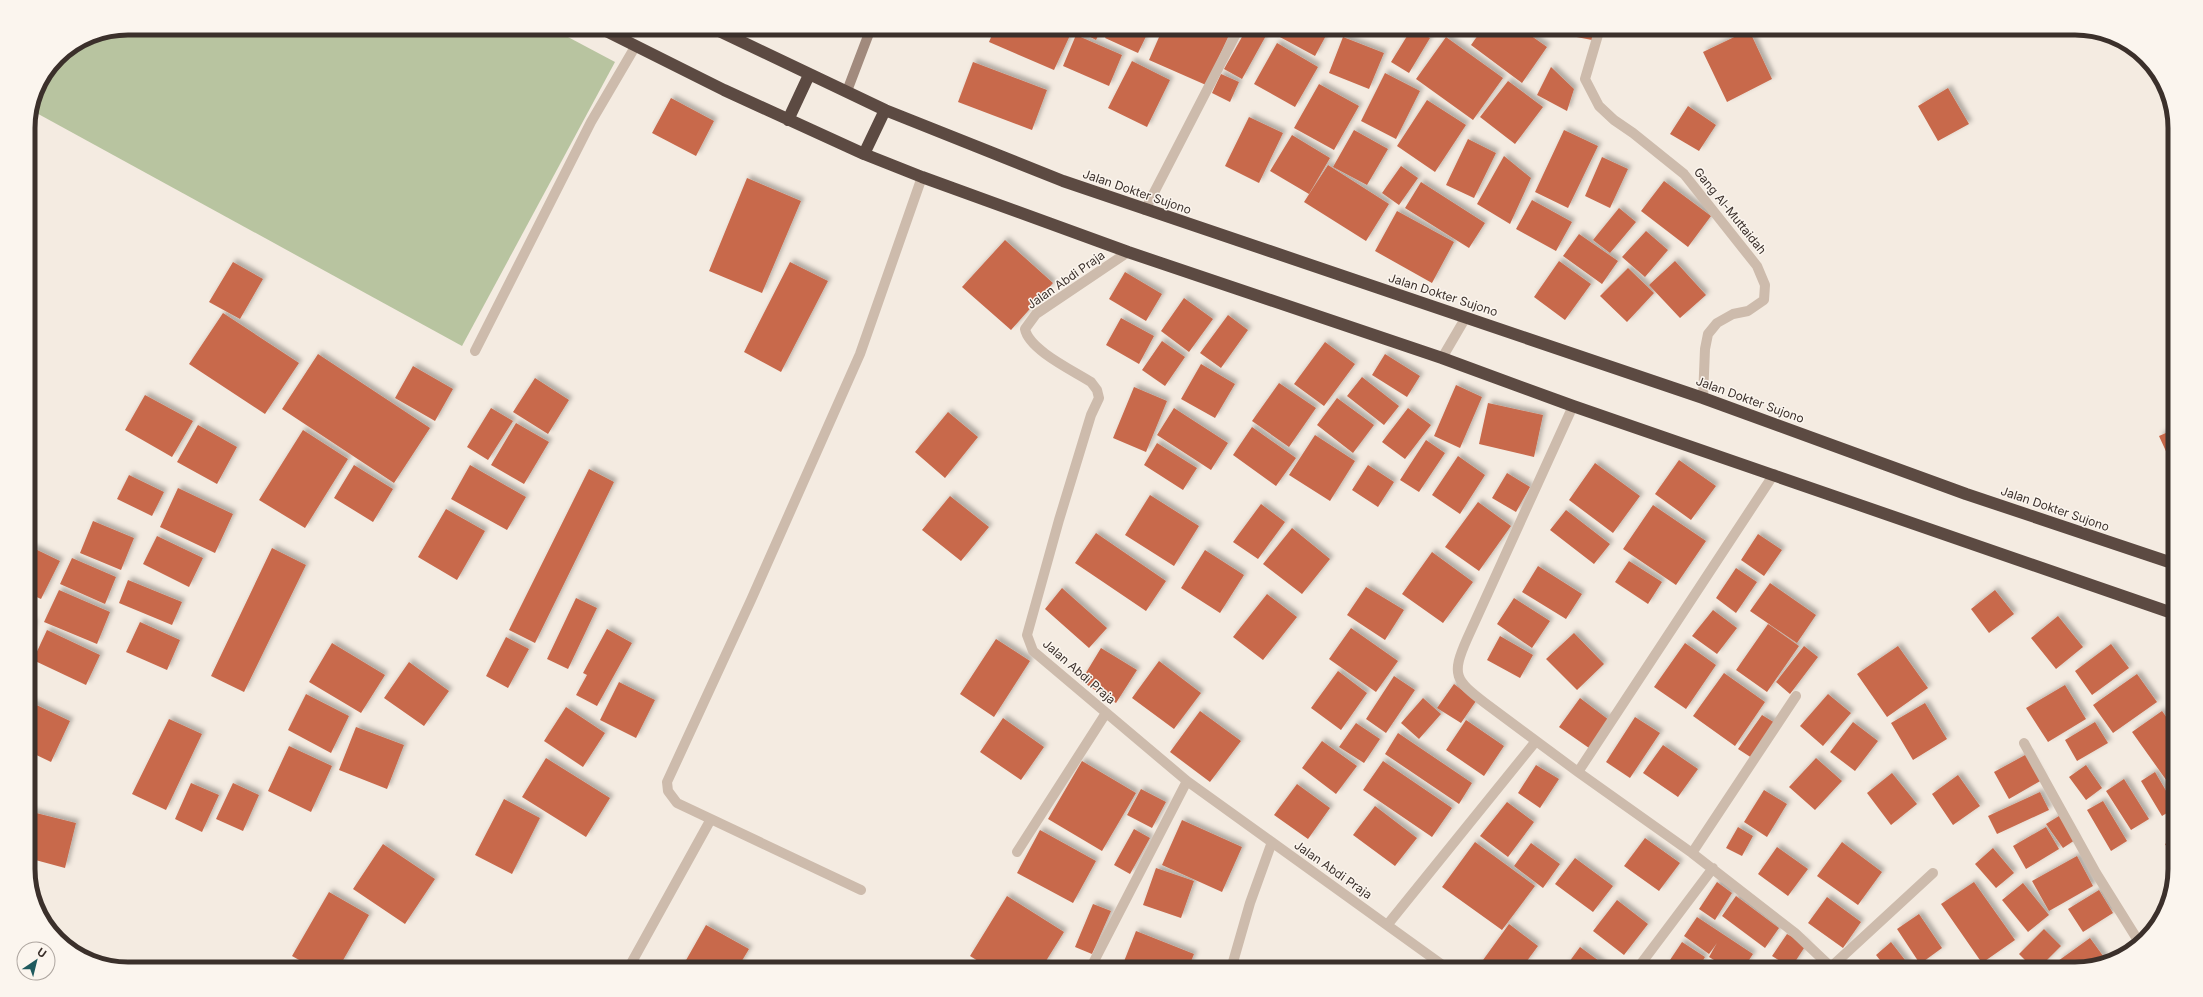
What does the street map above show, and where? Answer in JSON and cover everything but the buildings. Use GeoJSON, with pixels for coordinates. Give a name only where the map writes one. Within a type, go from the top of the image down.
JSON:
{"type":"FeatureCollection","features":[{"type":"Feature","properties":{"kind":"highway"},"geometry":{"type":"LineString","coordinates":[[613,35],[788,120],[864,154],[922,177],[1128,252],[1442,358],[1574,406],[2168,612]]}},
{"type":"Feature","properties":{"kind":"highway","name":"Jalan Dokter Sujono"},"geometry":{"type":"LineString","coordinates":[[728,35],[885,110],[1063,181],[1703,398],[1959,491],[2168,562]]}},
{"type":"Feature","properties":{"kind":"highway"},"geometry":{"type":"LineString","coordinates":[[788,120],[809,74]]}},
{"type":"Feature","properties":{"kind":"highway"},"geometry":{"type":"LineString","coordinates":[[864,154],[885,110]]}},
{"type":"Feature","properties":{"kind":"main road"},"geometry":{"type":"LineString","coordinates":[[847,91],[868,35]]}},
{"type":"Feature","properties":{"kind":"street"},"geometry":{"type":"LineString","coordinates":[[1145,210],[1235,35]]}},
{"type":"Feature","properties":{"kind":"street","name":"Gang Al-Muttaidah"},"geometry":{"type":"LineString","coordinates":[[1598,35],[1585,79],[1599,106],[1614,120],[1633,133],[1684,174],[1757,266],[1766,285],[1764,300],[1748,311],[1733,314],[1722,320],[1708,334],[1704,349],[1703,398]]}},
{"type":"Feature","properties":{"kind":"street"},"geometry":{"type":"LineString","coordinates":[[475,351],[584,136],[635,47]]}},
{"type":"Feature","properties":{"kind":"street"},"geometry":{"type":"LineString","coordinates":[[861,890],[677,803],[668,791],[667,782],[751,600],[860,354],[922,177]]}},
{"type":"Feature","properties":{"kind":"street","name":"Jalan Abdi Praja"},"geometry":{"type":"LineString","coordinates":[[1128,252],[1036,314],[1025,329],[1026,336],[1035,346],[1091,382],[1097,390],[1099,398],[1091,415],[1059,520],[1027,635],[1033,651],[1187,780],[1439,962]]}},
{"type":"Feature","properties":{"kind":"street"},"geometry":{"type":"LineString","coordinates":[[1442,358],[1466,317]]}},
{"type":"Feature","properties":{"kind":"street"},"geometry":{"type":"LineString","coordinates":[[1574,406],[1458,659],[1457,674],[1464,686],[1578,772],[1713,868],[1795,933],[1826,962]]}},
{"type":"Feature","properties":{"kind":"street"},"geometry":{"type":"LineString","coordinates":[[1578,772],[1774,474]]}},
{"type":"Feature","properties":{"kind":"street"},"geometry":{"type":"LineString","coordinates":[[1692,853],[1796,696]]}},
{"type":"Feature","properties":{"kind":"street"},"geometry":{"type":"LineString","coordinates":[[1017,852],[1106,713]]}},
{"type":"Feature","properties":{"kind":"street"},"geometry":{"type":"LineString","coordinates":[[1388,924],[1536,741]]}},
{"type":"Feature","properties":{"kind":"street"},"geometry":{"type":"LineString","coordinates":[[2024,743],[2096,873],[2137,938]]}},
{"type":"Feature","properties":{"kind":"street"},"geometry":{"type":"LineString","coordinates":[[1094,962],[1187,780]]}},
{"type":"Feature","properties":{"kind":"street"},"geometry":{"type":"LineString","coordinates":[[632,962],[711,819]]}},
{"type":"Feature","properties":{"kind":"street"},"geometry":{"type":"LineString","coordinates":[[1233,962],[1250,903],[1272,842]]}},
{"type":"Feature","properties":{"kind":"street"},"geometry":{"type":"LineString","coordinates":[[1642,962],[1713,868]]}},
{"type":"Feature","properties":{"kind":"street"},"geometry":{"type":"LineString","coordinates":[[1838,962],[1933,873]]}},
{"type":"Feature","properties":{"kind":"green space"},"geometry":{"type":"Polygon","coordinates":[[[128,35],[564,35],[615,62],[462,346],[36,113],[38,104],[47,81],[62,62],[81,47],[98,40],[128,35]]]}}]}
